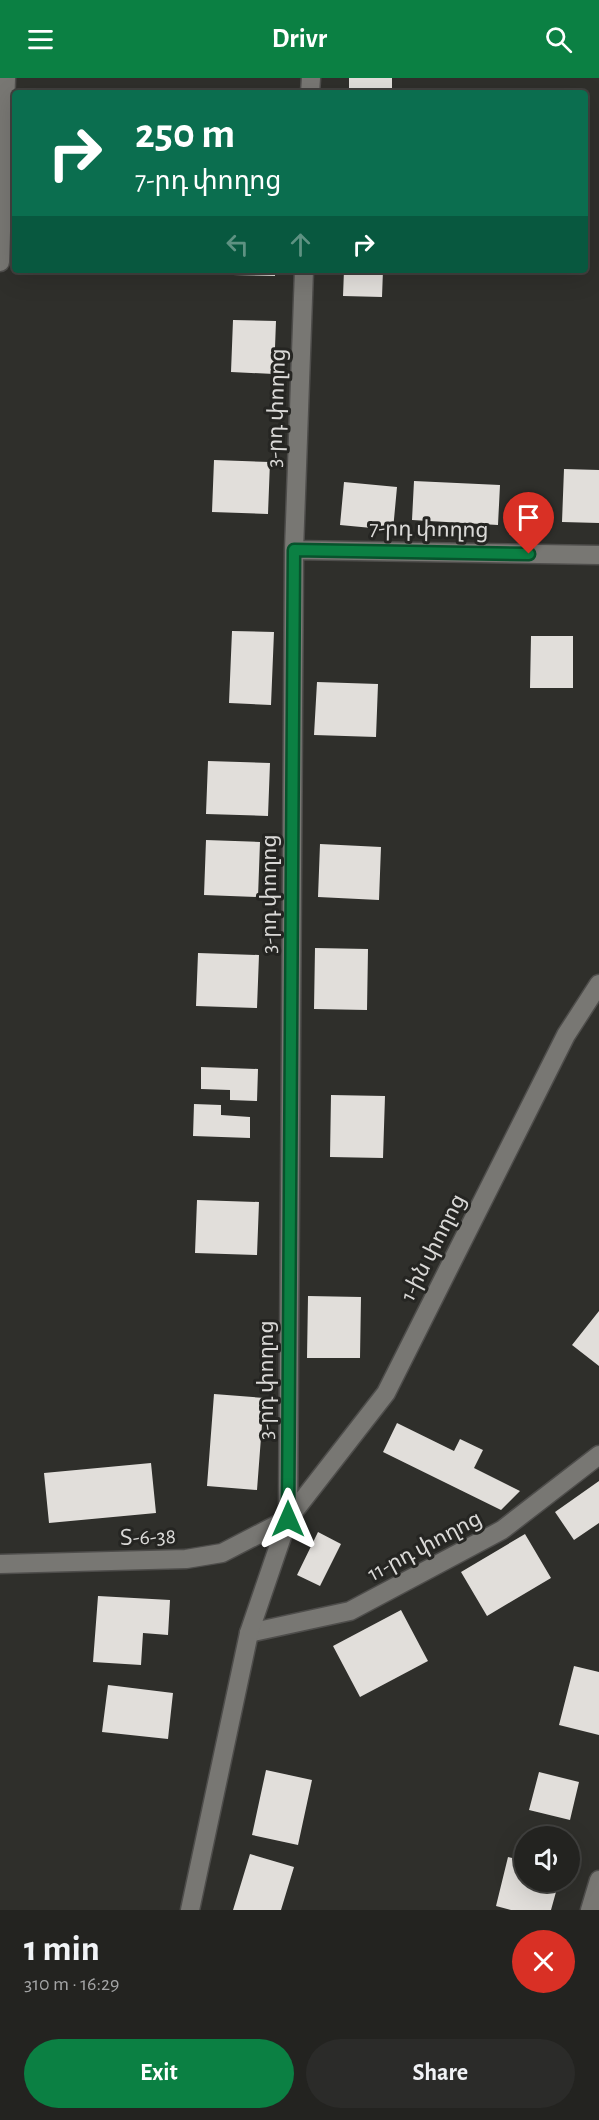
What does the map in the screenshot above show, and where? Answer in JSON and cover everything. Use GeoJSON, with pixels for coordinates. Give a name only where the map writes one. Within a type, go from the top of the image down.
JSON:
{"type":"FeatureCollection","features":[{"type":"Feature","properties":{"kind":"street"},"geometry":{"type":"LineString","coordinates":[[0,262],[6,78]]}},
{"type":"Feature","properties":{"kind":"street","name":"3-րդ փողոց"},"geometry":{"type":"LineString","coordinates":[[288,1519],[294,550],[304,273]]}},
{"type":"Feature","properties":{"kind":"street","name":"7-րդ փողոց"},"geometry":{"type":"LineString","coordinates":[[294,550],[599,555]]}},
{"type":"Feature","properties":{"kind":"street","name":"1-ին փողոց"},"geometry":{"type":"LineString","coordinates":[[288,1519],[386,1393],[566,1035],[599,984]]}},
{"type":"Feature","properties":{"kind":"street","name":"11-րդ փողոց"},"geometry":{"type":"LineString","coordinates":[[249,1633],[351,1611],[502,1530],[599,1455]]}},
{"type":"Feature","properties":{"kind":"street"},"geometry":{"type":"LineString","coordinates":[[190,1910],[249,1633],[288,1519]]}},
{"type":"Feature","properties":{"kind":"street","name":"Տ-6-38"},"geometry":{"type":"LineString","coordinates":[[0,1564],[195,1557],[222,1553],[288,1519]]}},
{"type":"Feature","properties":{"kind":"street"},"geometry":{"type":"LineString","coordinates":[[590,1910],[599,1880]]}},
{"type":"Feature","properties":{"kind":"building"},"geometry":{"type":"Polygon","coordinates":[[[349,78],[392,78],[392,90],[349,90],[349,78]]]}},
{"type":"Feature","properties":{"kind":"building"},"geometry":{"type":"Polygon","coordinates":[[[233,273],[275,273],[275,276],[233,275],[233,273]]]}},
{"type":"Feature","properties":{"kind":"building"},"geometry":{"type":"Polygon","coordinates":[[[344,273],[383,273],[382,297],[343,296],[344,273]]]}},
{"type":"Feature","properties":{"kind":"building"},"geometry":{"type":"Polygon","coordinates":[[[233,320],[276,321],[274,374],[231,372],[233,320]]]}},
{"type":"Feature","properties":{"kind":"building"},"geometry":{"type":"Polygon","coordinates":[[[214,460],[270,462],[268,514],[212,512],[214,460]]]}},
{"type":"Feature","properties":{"kind":"building"},"geometry":{"type":"Polygon","coordinates":[[[564,469],[599,470],[599,523],[562,522],[564,469]]]}},
{"type":"Feature","properties":{"kind":"building"},"geometry":{"type":"Polygon","coordinates":[[[414,481],[500,485],[498,525],[412,520],[414,481]]]}},
{"type":"Feature","properties":{"kind":"building"},"geometry":{"type":"Polygon","coordinates":[[[344,482],[397,487],[393,530],[340,525],[344,482]]]}},
{"type":"Feature","properties":{"kind":"building"},"geometry":{"type":"Polygon","coordinates":[[[232,631],[274,632],[271,705],[229,703],[232,631]]]}},
{"type":"Feature","properties":{"kind":"building"},"geometry":{"type":"Polygon","coordinates":[[[531,636],[573,636],[573,688],[530,688],[531,636]]]}},
{"type":"Feature","properties":{"kind":"building"},"geometry":{"type":"Polygon","coordinates":[[[317,682],[378,684],[376,737],[314,735],[317,682]]]}},
{"type":"Feature","properties":{"kind":"building"},"geometry":{"type":"Polygon","coordinates":[[[208,761],[270,763],[268,816],[206,814],[208,761]]]}},
{"type":"Feature","properties":{"kind":"building"},"geometry":{"type":"Polygon","coordinates":[[[206,840],[260,842],[258,897],[204,895],[206,840]]]}},
{"type":"Feature","properties":{"kind":"building"},"geometry":{"type":"Polygon","coordinates":[[[320,844],[381,847],[379,900],[318,897],[320,844]]]}},
{"type":"Feature","properties":{"kind":"building"},"geometry":{"type":"Polygon","coordinates":[[[315,948],[368,949],[367,1010],[314,1009],[315,948]]]}},
{"type":"Feature","properties":{"kind":"building"},"geometry":{"type":"Polygon","coordinates":[[[198,953],[259,955],[257,1008],[196,1006],[198,953]]]}},
{"type":"Feature","properties":{"kind":"building"},"geometry":{"type":"Polygon","coordinates":[[[201,1067],[258,1069],[257,1101],[230,1100],[230,1090],[201,1089],[201,1067]]]}},
{"type":"Feature","properties":{"kind":"building"},"geometry":{"type":"Polygon","coordinates":[[[331,1095],[385,1096],[383,1158],[330,1157],[331,1095]]]}},
{"type":"Feature","properties":{"kind":"building"},"geometry":{"type":"Polygon","coordinates":[[[194,1104],[221,1105],[221,1115],[250,1117],[250,1138],[193,1136],[194,1104]]]}},
{"type":"Feature","properties":{"kind":"building"},"geometry":{"type":"Polygon","coordinates":[[[197,1200],[259,1202],[257,1255],[195,1253],[197,1200]]]}},
{"type":"Feature","properties":{"kind":"building"},"geometry":{"type":"Polygon","coordinates":[[[308,1296],[361,1297],[360,1358],[307,1358],[308,1296]]]}},
{"type":"Feature","properties":{"kind":"building"},"geometry":{"type":"Polygon","coordinates":[[[599,1311],[599,1366],[572,1345],[599,1311]]]}},
{"type":"Feature","properties":{"kind":"building"},"geometry":{"type":"Polygon","coordinates":[[[214,1394],[264,1398],[257,1490],[207,1486],[214,1394]]]}},
{"type":"Feature","properties":{"kind":"building"},"geometry":{"type":"Polygon","coordinates":[[[397,1423],[454,1451],[460,1439],[483,1450],[474,1468],[520,1491],[501,1510],[383,1452],[397,1423]]]}},
{"type":"Feature","properties":{"kind":"building"},"geometry":{"type":"Polygon","coordinates":[[[151,1463],[156,1513],[49,1523],[44,1473],[151,1463]]]}},
{"type":"Feature","properties":{"kind":"building"},"geometry":{"type":"Polygon","coordinates":[[[599,1481],[599,1523],[574,1540],[555,1512],[599,1481]]]}},
{"type":"Feature","properties":{"kind":"building"},"geometry":{"type":"Polygon","coordinates":[[[318,1532],[341,1544],[320,1586],[297,1575],[318,1532]]]}},
{"type":"Feature","properties":{"kind":"building"},"geometry":{"type":"Polygon","coordinates":[[[525,1534],[551,1578],[487,1616],[461,1572],[525,1534]]]}},
{"type":"Feature","properties":{"kind":"building"},"geometry":{"type":"Polygon","coordinates":[[[98,1596],[170,1600],[168,1635],[143,1633],[141,1665],[93,1662],[98,1596]]]}},
{"type":"Feature","properties":{"kind":"building"},"geometry":{"type":"Polygon","coordinates":[[[401,1610],[428,1661],[360,1697],[333,1646],[401,1610]]]}},
{"type":"Feature","properties":{"kind":"building"},"geometry":{"type":"Polygon","coordinates":[[[574,1666],[599,1672],[599,1735],[559,1725],[574,1666]]]}},
{"type":"Feature","properties":{"kind":"building"},"geometry":{"type":"Polygon","coordinates":[[[108,1685],[173,1693],[168,1739],[102,1732],[108,1685]]]}},
{"type":"Feature","properties":{"kind":"building"},"geometry":{"type":"Polygon","coordinates":[[[266,1770],[312,1780],[298,1845],[252,1835],[266,1770]]]}},
{"type":"Feature","properties":{"kind":"building"},"geometry":{"type":"Polygon","coordinates":[[[539,1772],[579,1782],[570,1820],[529,1810],[539,1772]]]}},
{"type":"Feature","properties":{"kind":"building"},"geometry":{"type":"Polygon","coordinates":[[[250,1854],[294,1867],[281,1910],[233,1910],[250,1854]]]}},
{"type":"Feature","properties":{"kind":"building"},"geometry":{"type":"Polygon","coordinates":[[[508,1857],[514,1858],[514,1892],[556,1892],[551,1910],[511,1910],[496,1906],[508,1857]]]}},
{"type":"Feature","properties":{"kind":"route"},"geometry":{"type":"LineString","coordinates":[[288,1519],[294,550],[529,554]]}}]}
